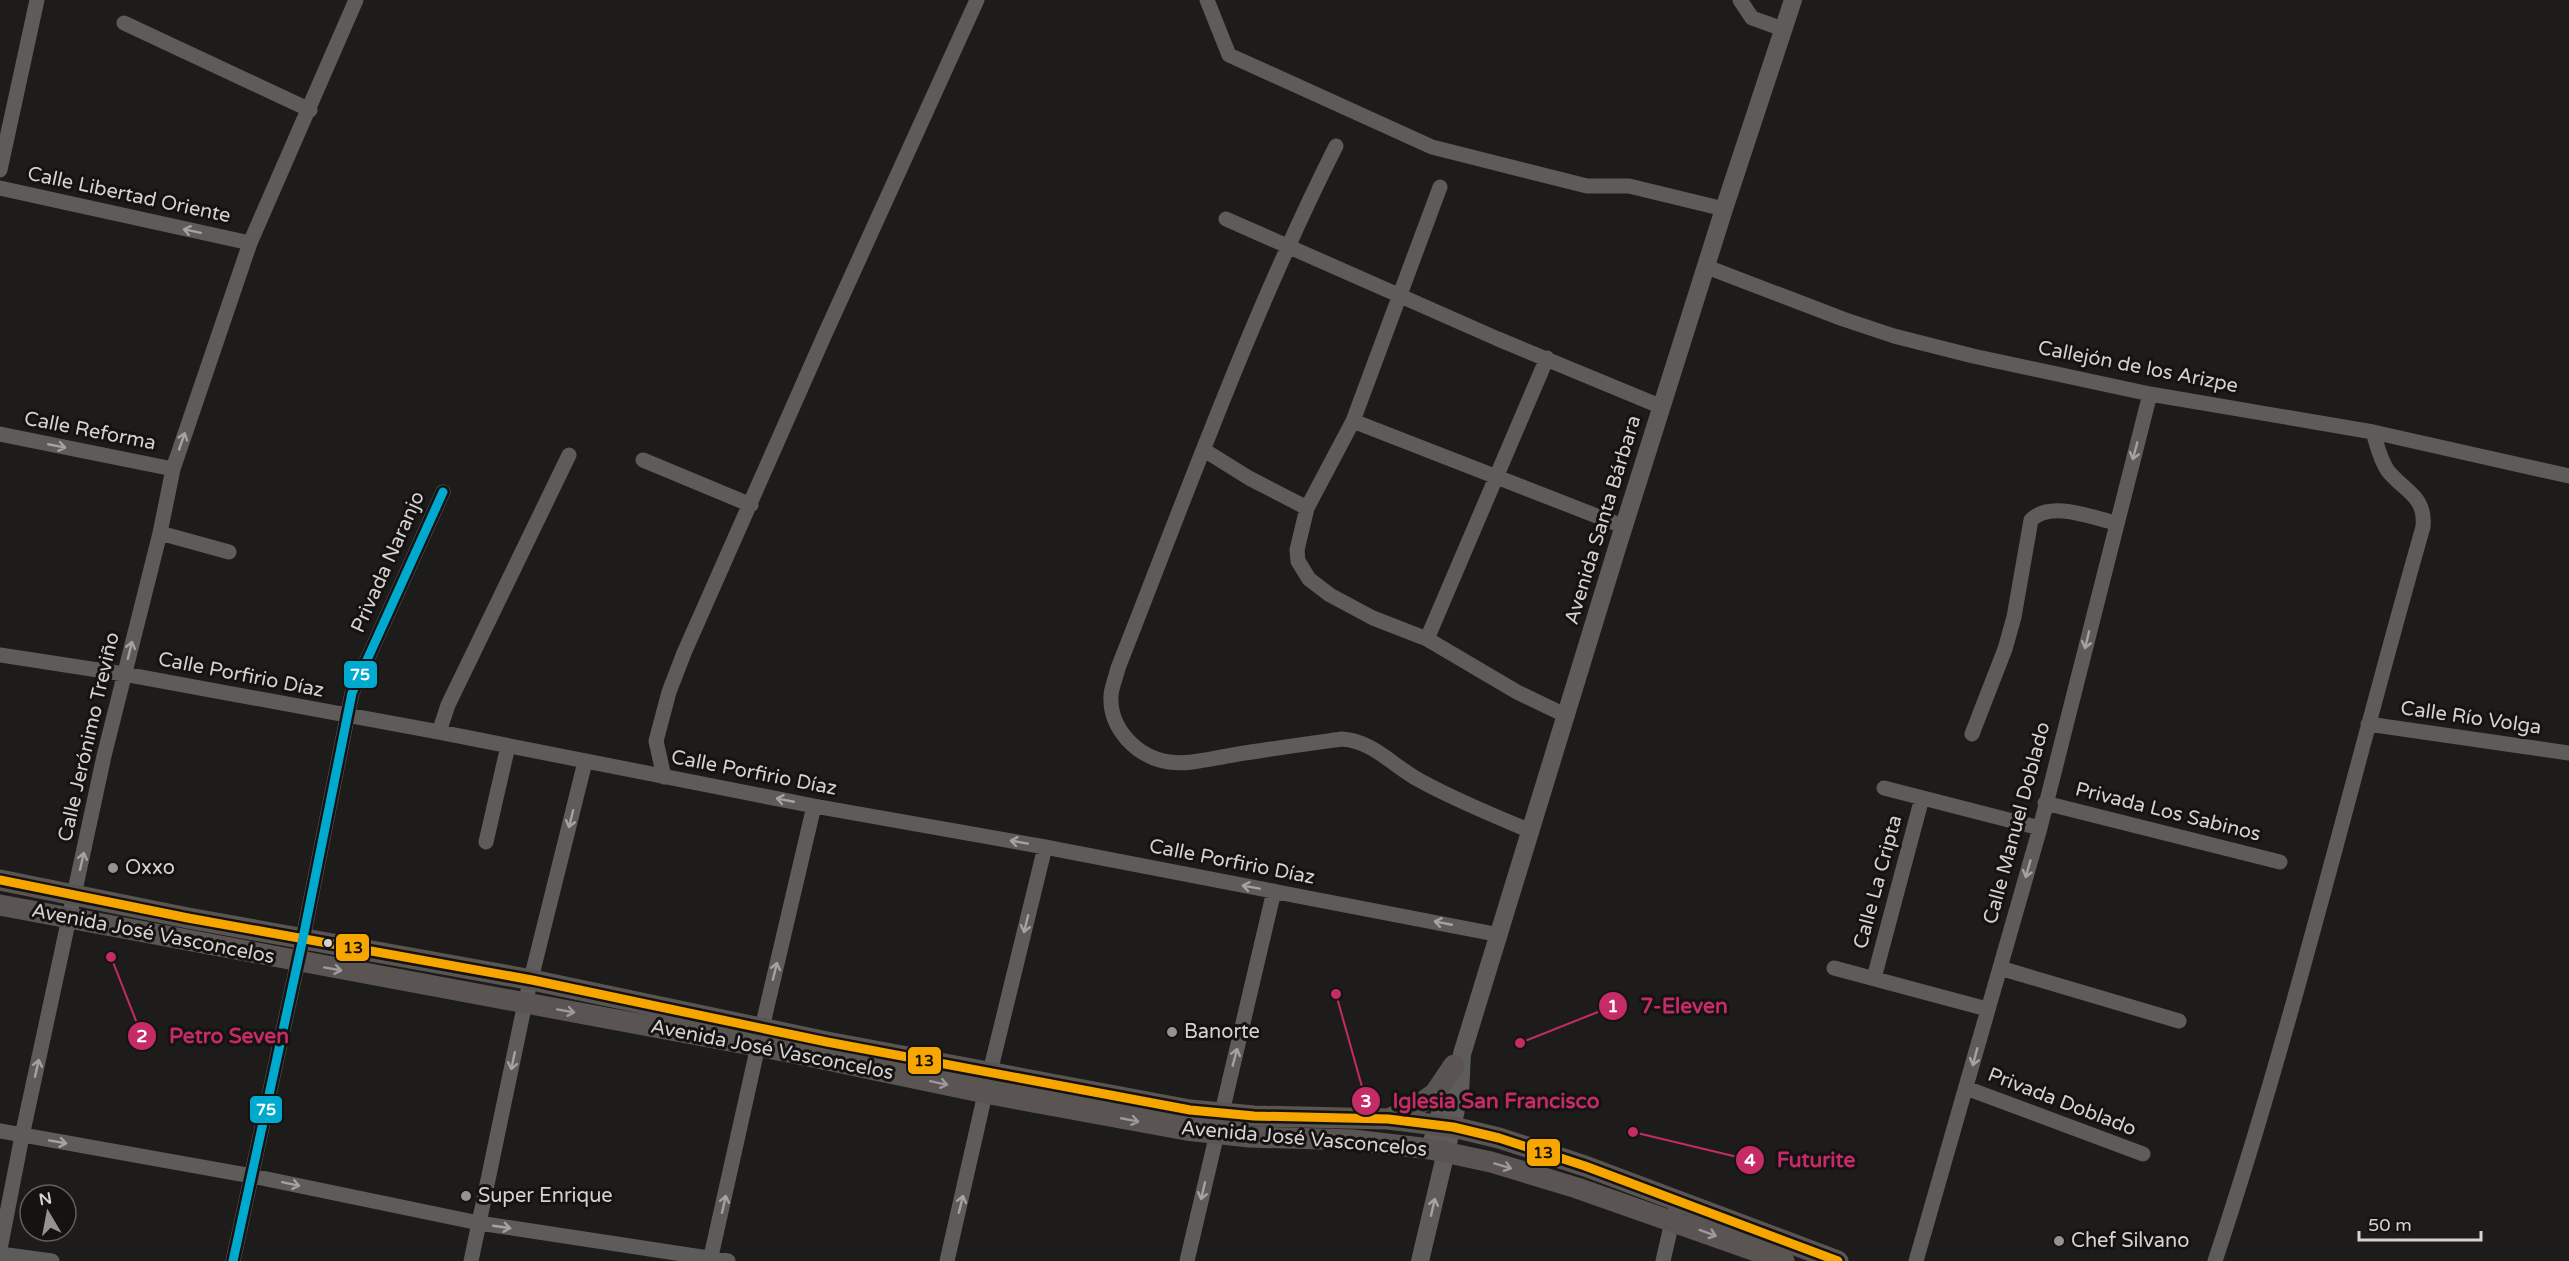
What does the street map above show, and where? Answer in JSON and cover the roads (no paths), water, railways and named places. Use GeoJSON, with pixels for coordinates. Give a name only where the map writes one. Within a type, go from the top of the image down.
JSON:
{"type":"FeatureCollection","features":[{"type":"Feature","properties":{"kind":"main road","name":"Avenida José Vasconcelos"},"geometry":{"type":"LineString","coordinates":[[0,880],[188,918],[532,980],[985,1093],[1438,1151],[1491,1162],[1577,1188],[1675,1211],[1838,1261]]}},
{"type":"Feature","properties":{"kind":"main road","name":"Avenida José Vasconcelos"},"geometry":{"type":"LineString","coordinates":[[0,905],[525,1004],[990,1072],[1218,1124],[1388,1119],[1445,1125],[1499,1138],[1585,1166],[1675,1211],[1784,1261]]}},
{"type":"Feature","properties":{"kind":"main road"},"geometry":{"type":"LineString","coordinates":[[1388,1119],[1420,1103],[1435,1092],[1458,1060]]}},
{"type":"Feature","properties":{"kind":"street"},"geometry":{"type":"LineString","coordinates":[[0,170],[37,0]]}},
{"type":"Feature","properties":{"kind":"street","name":"Calle Jerónimo Treviño"},"geometry":{"type":"LineString","coordinates":[[0,1251],[22,1136],[75,895],[173,469],[249,243],[310,110],[356,0]]}},
{"type":"Feature","properties":{"kind":"street"},"geometry":{"type":"LineString","coordinates":[[664,777],[656,741],[669,692],[830,323],[977,0]]}},
{"type":"Feature","properties":{"kind":"street"},"geometry":{"type":"LineString","coordinates":[[1207,0],[1230,55],[1432,147],[1587,186],[1629,186],[1724,208]]}},
{"type":"Feature","properties":{"kind":"street"},"geometry":{"type":"LineString","coordinates":[[1740,0],[1752,18],[1784,29]]}},
{"type":"Feature","properties":{"kind":"street","name":"Avenida Santa Bárbara"},"geometry":{"type":"LineString","coordinates":[[1420,1261],[1438,1151],[1445,1125],[1460,1093],[1458,1060],[1500,934],[1724,208],[1793,0]]}},
{"type":"Feature","properties":{"kind":"street"},"geometry":{"type":"LineString","coordinates":[[124,23],[310,110]]}},
{"type":"Feature","properties":{"kind":"street"},"geometry":{"type":"LineString","coordinates":[[1335,146],[1287,245],[1204,450],[1118,668],[1111,694],[1112,711],[1118,730],[1132,744],[1151,756],[1169,762],[1342,739],[1355,740],[1374,749],[1418,780],[1530,831]]}},
{"type":"Feature","properties":{"kind":"street"},"geometry":{"type":"LineString","coordinates":[[1440,187],[1353,421],[1307,508],[1297,550],[1298,561],[1309,579],[1330,595],[1373,618],[1427,639],[1517,692],[1567,716]]}},
{"type":"Feature","properties":{"kind":"street","name":"Calle Libertad Oriente"},"geometry":{"type":"LineString","coordinates":[[0,188],[249,243]]}},
{"type":"Feature","properties":{"kind":"street"},"geometry":{"type":"LineString","coordinates":[[1227,219],[1662,407]]}},
{"type":"Feature","properties":{"kind":"street","name":"Callejón de los Arizpe"},"geometry":{"type":"LineString","coordinates":[[1707,267],[1894,336],[1972,356],[2150,394],[2373,432],[2569,476]]}},
{"type":"Feature","properties":{"kind":"street"},"geometry":{"type":"LineString","coordinates":[[1427,639],[1547,358]]}},
{"type":"Feature","properties":{"kind":"street","name":"Calle Manuel Doblado"},"geometry":{"type":"LineString","coordinates":[[1916,1261],[2040,828],[2150,394]]}},
{"type":"Feature","properties":{"kind":"street"},"geometry":{"type":"LineString","coordinates":[[1353,421],[1495,479],[1625,527]]}},
{"type":"Feature","properties":{"kind":"street"},"geometry":{"type":"LineString","coordinates":[[2215,1261],[2255,1139],[2347,809],[2424,518],[2421,504],[2387,470],[2373,432]]}},
{"type":"Feature","properties":{"kind":"street","name":"Calle Reforma"},"geometry":{"type":"LineString","coordinates":[[0,434],[173,469]]}},
{"type":"Feature","properties":{"kind":"street"},"geometry":{"type":"LineString","coordinates":[[1204,450],[1249,478],[1307,508]]}},
{"type":"Feature","properties":{"kind":"street"},"geometry":{"type":"LineString","coordinates":[[439,732],[448,705],[569,455]]}},
{"type":"Feature","properties":{"kind":"street"},"geometry":{"type":"LineString","coordinates":[[644,460],[751,505]]}},
{"type":"Feature","properties":{"kind":"street","name":"Privada Naranjo"},"geometry":{"type":"LineString","coordinates":[[233,1261],[303,938],[352,693],[443,492]]}},
{"type":"Feature","properties":{"kind":"street"},"geometry":{"type":"LineString","coordinates":[[1972,734],[2005,649],[2014,617],[2031,520],[2041,514],[2059,511],[2116,523]]}},
{"type":"Feature","properties":{"kind":"street"},"geometry":{"type":"LineString","coordinates":[[159,533],[229,552]]}},
{"type":"Feature","properties":{"kind":"street","name":"Calle Porfirio Díaz"},"geometry":{"type":"LineString","coordinates":[[0,655],[124,674],[439,732],[814,806],[1045,847],[1500,934]]}},
{"type":"Feature","properties":{"kind":"street","name":"Calle Río Volga"},"geometry":{"type":"LineString","coordinates":[[2368,724],[2569,753]]}},
{"type":"Feature","properties":{"kind":"street"},"geometry":{"type":"LineString","coordinates":[[486,842],[508,746]]}},
{"type":"Feature","properties":{"kind":"street"},"geometry":{"type":"LineString","coordinates":[[471,1261],[525,1004],[585,762]]}},
{"type":"Feature","properties":{"kind":"street"},"geometry":{"type":"LineString","coordinates":[[1884,788],[2040,828]]}},
{"type":"Feature","properties":{"kind":"street","name":"Calle La Cripta"},"geometry":{"type":"LineString","coordinates":[[1874,978],[1922,798]]}},
{"type":"Feature","properties":{"kind":"street","name":"Privada Los Sabinos"},"geometry":{"type":"LineString","coordinates":[[2046,803],[2280,862]]}},
{"type":"Feature","properties":{"kind":"street"},"geometry":{"type":"LineString","coordinates":[[710,1259],[814,806]]}},
{"type":"Feature","properties":{"kind":"street"},"geometry":{"type":"LineString","coordinates":[[947,1261],[1045,847]]}},
{"type":"Feature","properties":{"kind":"street"},"geometry":{"type":"LineString","coordinates":[[1186,1261],[1274,891]]}},
{"type":"Feature","properties":{"kind":"street"},"geometry":{"type":"LineString","coordinates":[[1834,968],[1987,1009]]}},
{"type":"Feature","properties":{"kind":"street"},"geometry":{"type":"LineString","coordinates":[[2000,968],[2180,1021]]}},
{"type":"Feature","properties":{"kind":"street","name":"Privada Doblado"},"geometry":{"type":"LineString","coordinates":[[1966,1088],[2143,1154]]}},
{"type":"Feature","properties":{"kind":"street"},"geometry":{"type":"LineString","coordinates":[[0,1131],[252,1176],[479,1223],[728,1261]]}},
{"type":"Feature","properties":{"kind":"street"},"geometry":{"type":"LineString","coordinates":[[1663,1261],[1675,1211]]}},
{"type":"Feature","properties":{"kind":"street"},"geometry":{"type":"LineString","coordinates":[[0,1251],[52,1261]]}},
{"type":"Feature","properties":{"kind":"place","name":"Oxxo"},"geometry":{"type":"Point","coordinates":[113,868]}},
{"type":"Feature","properties":{"kind":"place","name":"Petro Seven"},"geometry":{"type":"Point","coordinates":[111,957]}},
{"type":"Feature","properties":{"kind":"place","name":"Iglesia San Francisco"},"geometry":{"type":"Point","coordinates":[1336,994]}},
{"type":"Feature","properties":{"kind":"place","name":"Banorte"},"geometry":{"type":"Point","coordinates":[1172,1032]}},
{"type":"Feature","properties":{"kind":"place","name":"7-Eleven"},"geometry":{"type":"Point","coordinates":[1520,1043]}},
{"type":"Feature","properties":{"kind":"place","name":"Futurite"},"geometry":{"type":"Point","coordinates":[1633,1132]}},
{"type":"Feature","properties":{"kind":"place","name":"Super Enrique"},"geometry":{"type":"Point","coordinates":[466,1196]}},
{"type":"Feature","properties":{"kind":"place","name":"Chef Silvano"},"geometry":{"type":"Point","coordinates":[2059,1241]}}]}
